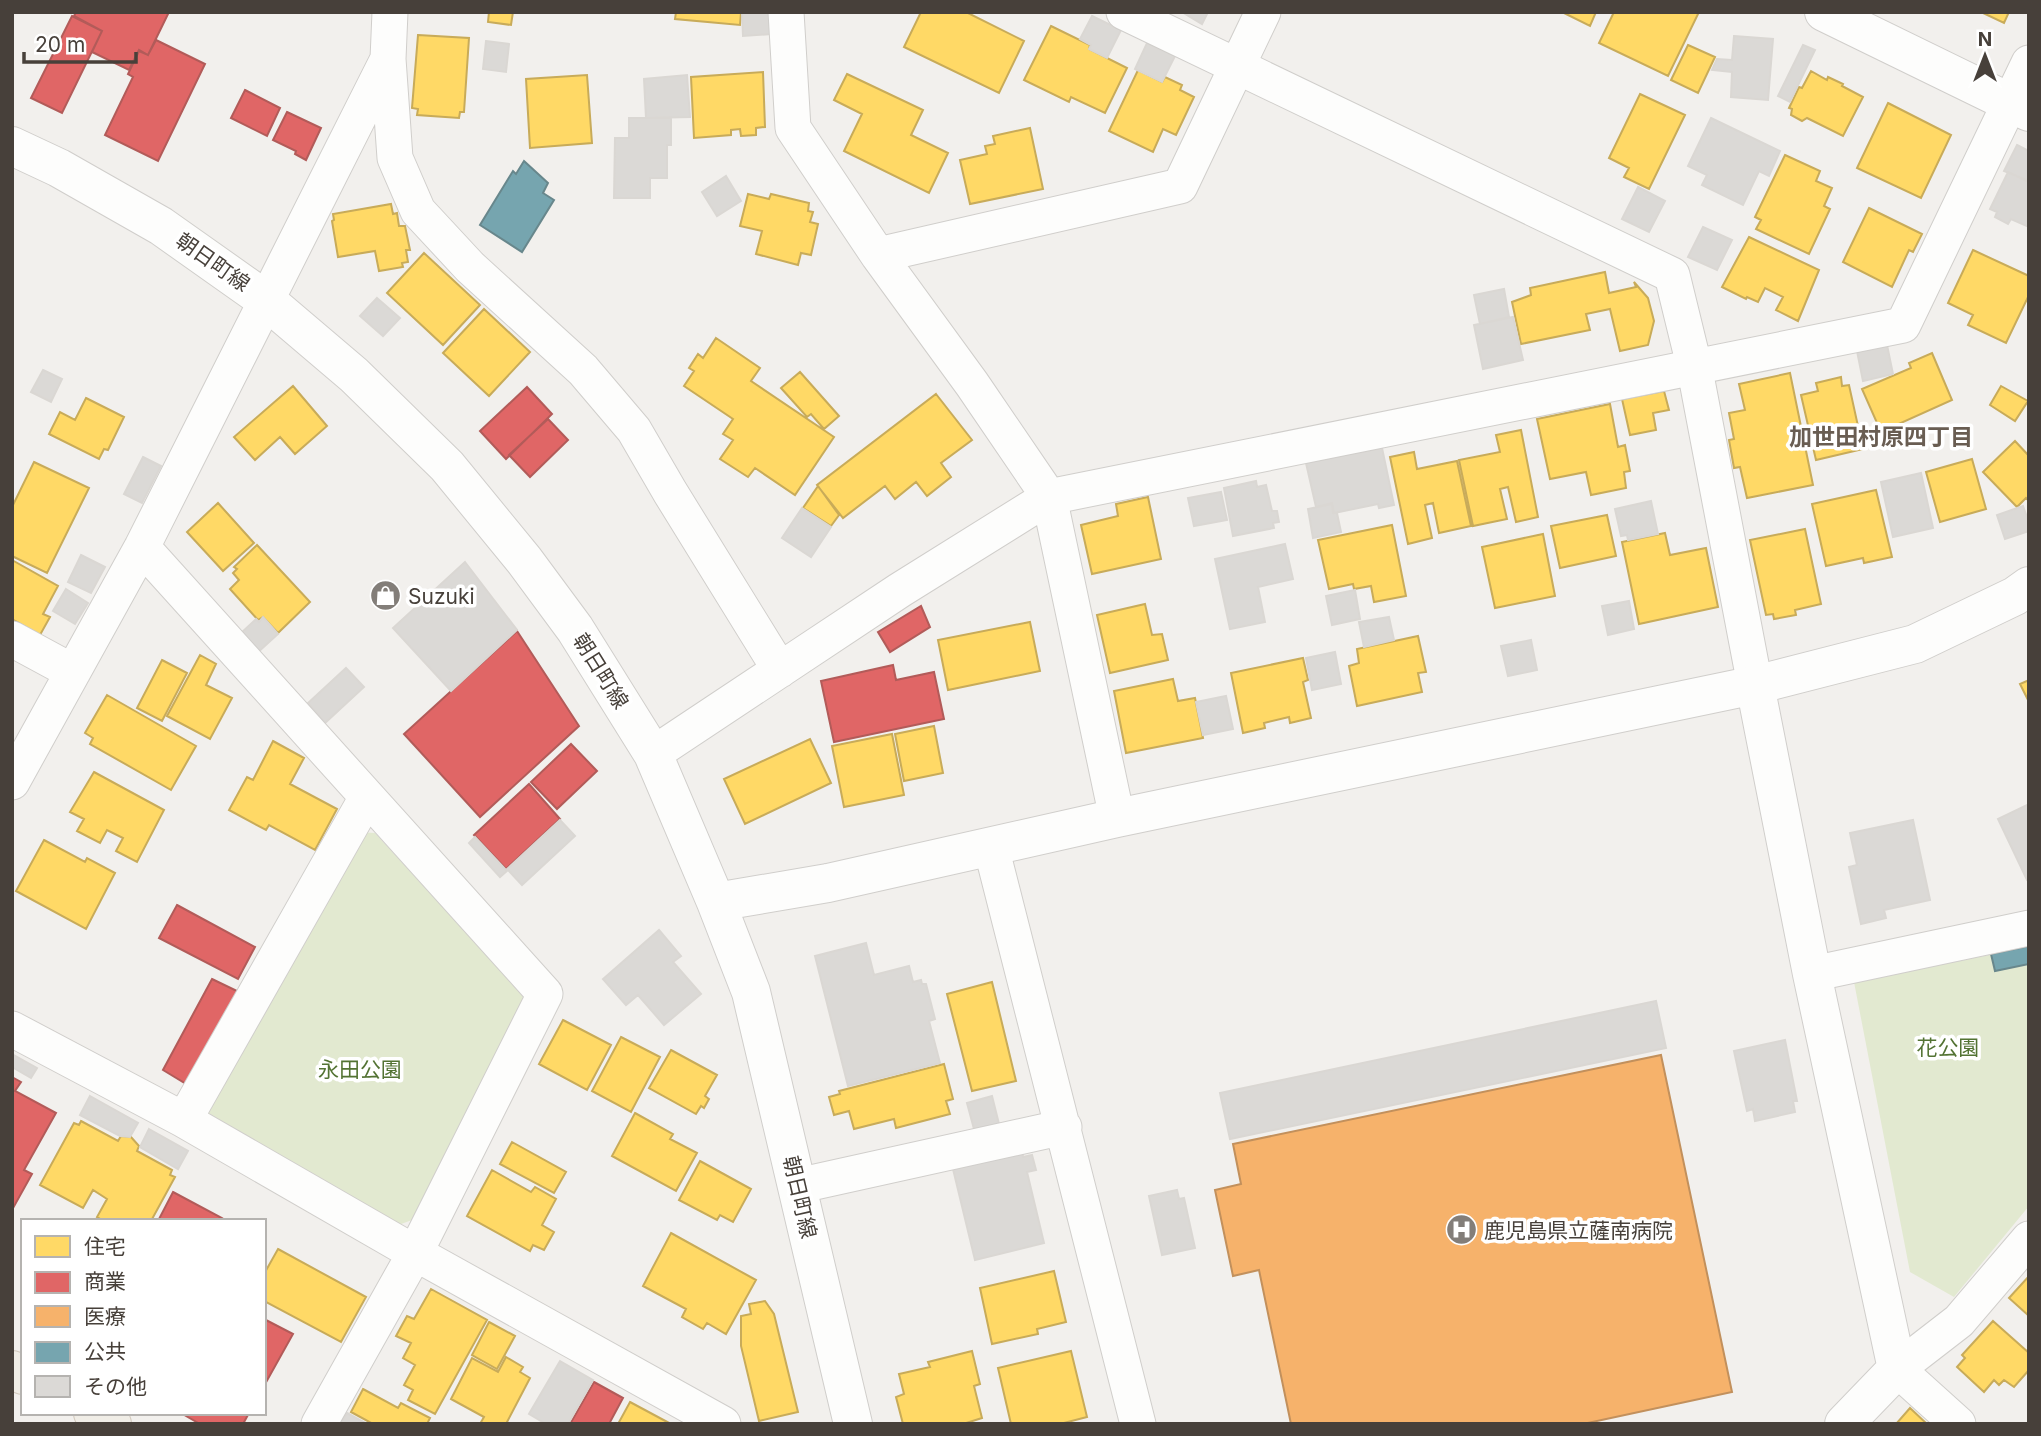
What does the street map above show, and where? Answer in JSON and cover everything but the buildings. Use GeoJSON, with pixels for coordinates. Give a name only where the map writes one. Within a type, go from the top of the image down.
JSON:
{"type":"FeatureCollection","features":[{"type":"Feature","properties":{"kind":"main road"},"geometry":{"type":"LineString","coordinates":[[96,1415],[112,1424]]}},
{"type":"Feature","properties":{"kind":"street"},"geometry":{"type":"LineString","coordinates":[[390,12],[388,59],[395,158],[418,211],[470,267],[583,370],[635,430],[670,492],[780,670]]}},
{"type":"Feature","properties":{"kind":"street"},"geometry":{"type":"LineString","coordinates":[[786,12],[793,128],[878,256],[972,384],[1049,497],[1117,818]]}},
{"type":"Feature","properties":{"kind":"street"},"geometry":{"type":"LineString","coordinates":[[1124,12],[1672,275],[1694,365],[1812,974],[1897,1369],[1958,1424]]}},
{"type":"Feature","properties":{"kind":"street"},"geometry":{"type":"LineString","coordinates":[[878,256],[1180,186],[1263,12]]}},
{"type":"Feature","properties":{"kind":"street"},"geometry":{"type":"LineString","coordinates":[[1824,12],[2019,107]]}},
{"type":"Feature","properties":{"kind":"street"},"geometry":{"type":"LineString","coordinates":[[12,782],[142,547],[388,59]]}},
{"type":"Feature","properties":{"kind":"street"},"geometry":{"type":"LineString","coordinates":[[653,754],[900,590],[1049,497],[1903,325],[2019,107],[2029,63]]}},
{"type":"Feature","properties":{"kind":"street","name":"朝日町線"},"geometry":{"type":"LineString","coordinates":[[12,146],[59,168],[161,226],[268,301],[354,375],[447,466],[524,560],[575,629],[653,754],[751,992],[853,1424]]}},
{"type":"Feature","properties":{"kind":"street"},"geometry":{"type":"LineString","coordinates":[[142,547],[366,799],[545,994],[415,1253],[318,1424]]}},
{"type":"Feature","properties":{"kind":"street"},"geometry":{"type":"LineString","coordinates":[[716,902],[828,883],[1117,818],[1755,685],[1916,644],[2015,596],[2029,586]]}},
{"type":"Feature","properties":{"kind":"street"},"geometry":{"type":"LineString","coordinates":[[12,639],[73,671]]}},
{"type":"Feature","properties":{"kind":"street"},"geometry":{"type":"LineString","coordinates":[[184,1120],[366,799]]}},
{"type":"Feature","properties":{"kind":"street"},"geometry":{"type":"LineString","coordinates":[[991,847],[1138,1424]]}},
{"type":"Feature","properties":{"kind":"street"},"geometry":{"type":"LineString","coordinates":[[1812,974],[2029,928]]}},
{"type":"Feature","properties":{"kind":"street"},"geometry":{"type":"LineString","coordinates":[[12,1029],[184,1120],[415,1253],[723,1424]]}},
{"type":"Feature","properties":{"kind":"street"},"geometry":{"type":"LineString","coordinates":[[797,1186],[1064,1127]]}},
{"type":"Feature","properties":{"kind":"street"},"geometry":{"type":"LineString","coordinates":[[1844,1424],[1897,1369],[1959,1321],[2029,1239]]}},
{"type":"Feature","properties":{"kind":"green space","name":"永田公園"},"geometry":{"type":"Polygon","coordinates":[[[358,832],[375,833],[522,993],[526,1013],[412,1220],[393,1227],[208,1121],[206,1103],[358,832]]]}},
{"type":"Feature","properties":{"kind":"green space","name":"花公園"},"geometry":{"type":"Polygon","coordinates":[[[2029,947],[2029,1206],[1954,1297],[1910,1272],[1854,982],[2029,947]]]}},
{"type":"Feature","properties":{"kind":"place","name":"Suzuki"},"geometry":{"type":"Point","coordinates":[385,596]}},
{"type":"Feature","properties":{"kind":"place","name":"鹿児島県立薩南病院"},"geometry":{"type":"Point","coordinates":[1461,1230]}},
{"type":"Feature","properties":{"kind":"district","name":"加世田村原四丁目"},"geometry":{"type":"Point","coordinates":[1881,437]}}]}
